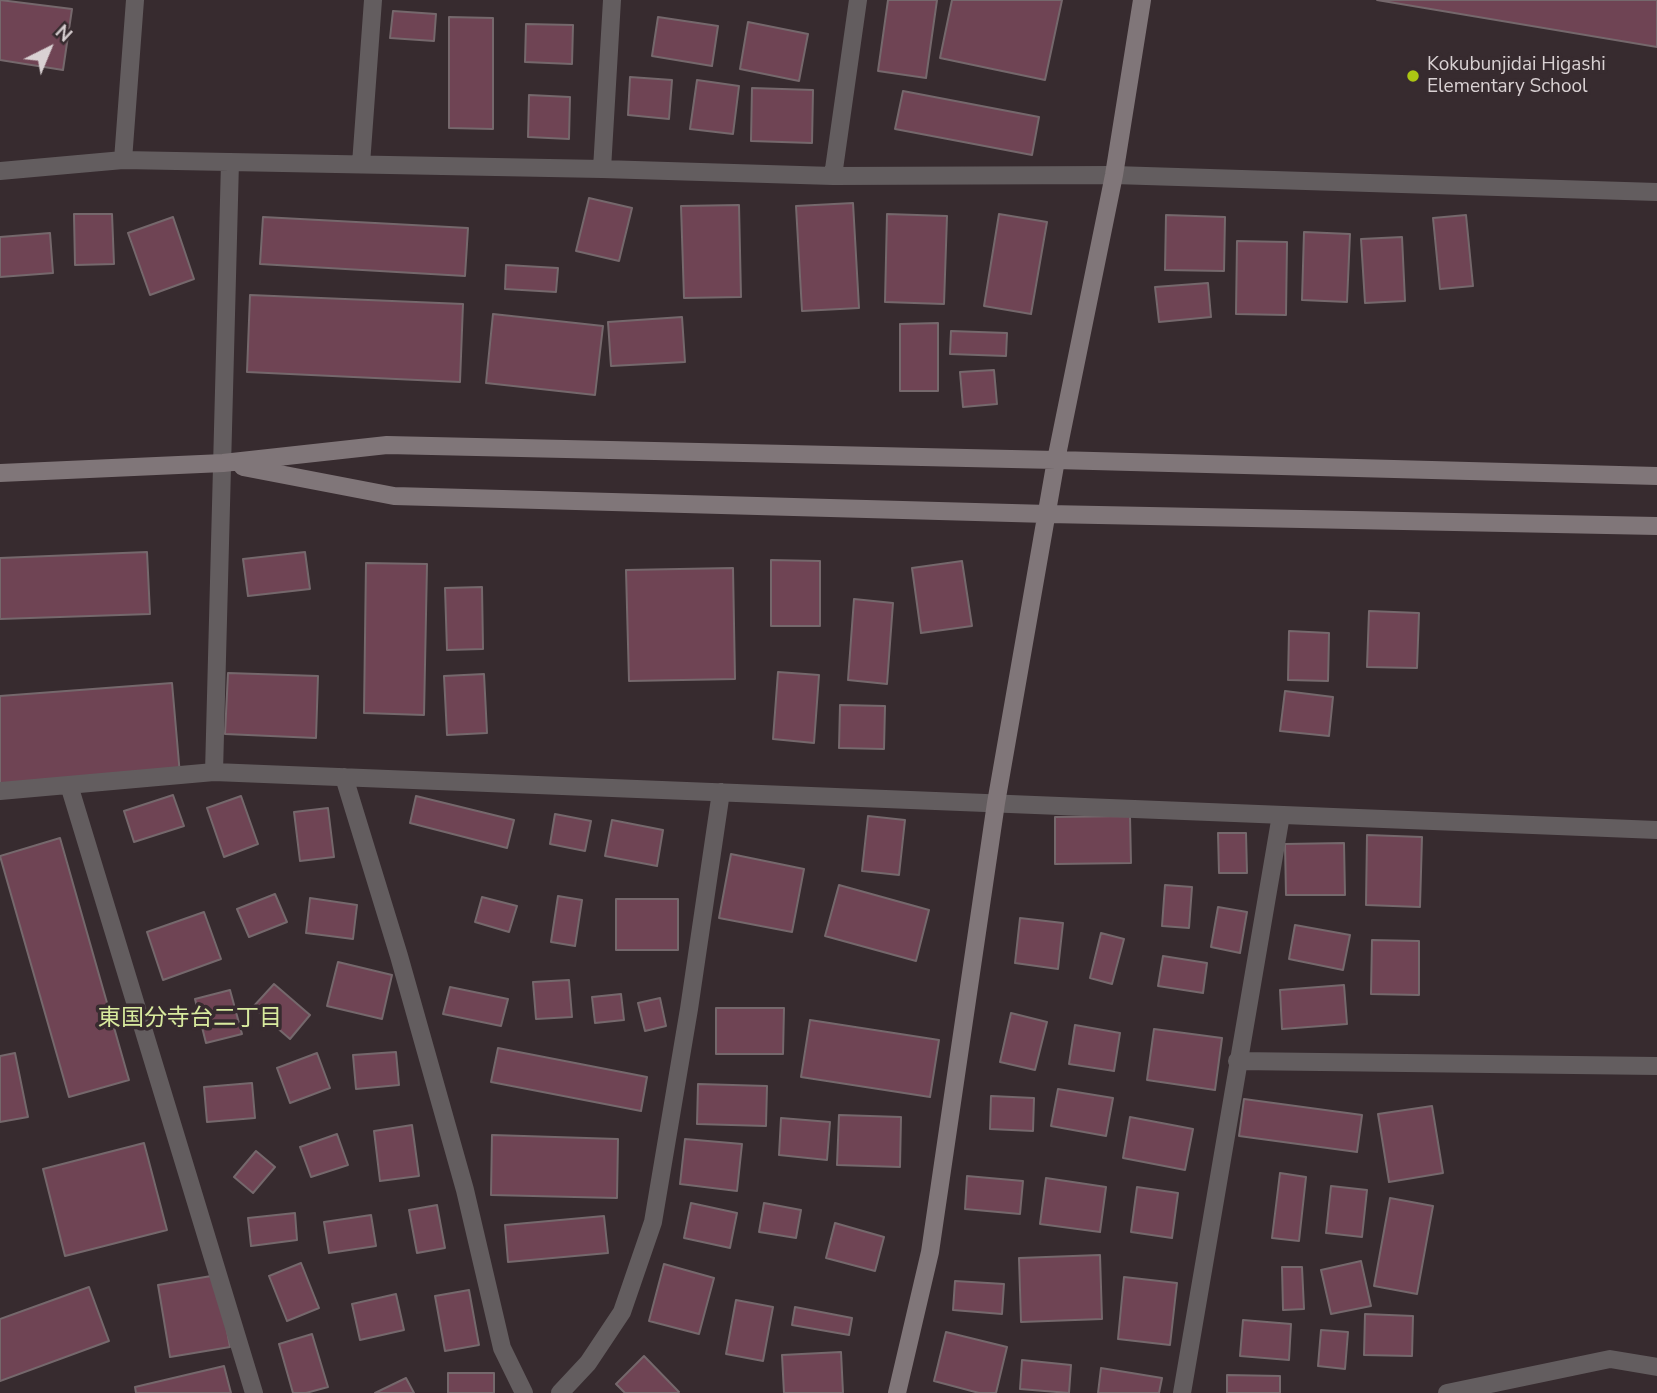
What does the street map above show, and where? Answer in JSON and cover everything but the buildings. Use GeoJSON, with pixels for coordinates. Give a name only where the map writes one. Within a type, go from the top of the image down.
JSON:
{"type":"FeatureCollection","features":[{"type":"Feature","properties":{"kind":"street"},"geometry":{"type":"LineString","coordinates":[[123,160],[135,0]]}},
{"type":"Feature","properties":{"kind":"street"},"geometry":{"type":"LineString","coordinates":[[361,164],[373,0]]}},
{"type":"Feature","properties":{"kind":"street"},"geometry":{"type":"LineString","coordinates":[[602,169],[612,0]]}},
{"type":"Feature","properties":{"kind":"street"},"geometry":{"type":"LineString","coordinates":[[833,176],[858,0]]}},
{"type":"Feature","properties":{"kind":"street"},"geometry":{"type":"LineString","coordinates":[[897,1393],[930,1252],[996,803],[1056,460],[1114,175],[1142,0]]}},
{"type":"Feature","properties":{"kind":"street"},"geometry":{"type":"LineString","coordinates":[[0,171],[123,160],[833,176],[1114,175],[1657,192]]}},
{"type":"Feature","properties":{"kind":"street"},"geometry":{"type":"LineString","coordinates":[[214,772],[230,162]]}},
{"type":"Feature","properties":{"kind":"street"},"geometry":{"type":"LineString","coordinates":[[0,472],[223,463],[387,445],[1657,476]]}},
{"type":"Feature","properties":{"kind":"street"},"geometry":{"type":"LineString","coordinates":[[223,463],[394,496],[1048,514],[1657,526]]}},
{"type":"Feature","properties":{"kind":"street"},"geometry":{"type":"LineString","coordinates":[[0,791],[214,772],[1657,830]]}},
{"type":"Feature","properties":{"kind":"street"},"geometry":{"type":"LineString","coordinates":[[344,777],[399,956],[457,1164],[502,1348],[524,1393]]}},
{"type":"Feature","properties":{"kind":"street"},"geometry":{"type":"LineString","coordinates":[[69,785],[254,1393]]}},
{"type":"Feature","properties":{"kind":"street"},"geometry":{"type":"LineString","coordinates":[[560,1393],[588,1363],[622,1312],[653,1222],[721,792]]}},
{"type":"Feature","properties":{"kind":"street"},"geometry":{"type":"LineString","coordinates":[[1182,1393],[1281,815]]}},
{"type":"Feature","properties":{"kind":"street"},"geometry":{"type":"LineString","coordinates":[[1237,1060],[1657,1066]]}},
{"type":"Feature","properties":{"kind":"street"},"geometry":{"type":"LineString","coordinates":[[1447,1393],[1610,1359],[1657,1367]]}},
{"type":"Feature","properties":{"kind":"place","name":"Kokubunjidai Higashi Elementary School"},"geometry":{"type":"Point","coordinates":[1413,76]}},
{"type":"Feature","properties":{"kind":"district","name":"東国分寺台二丁目"},"geometry":{"type":"Point","coordinates":[190,1019]}}]}
